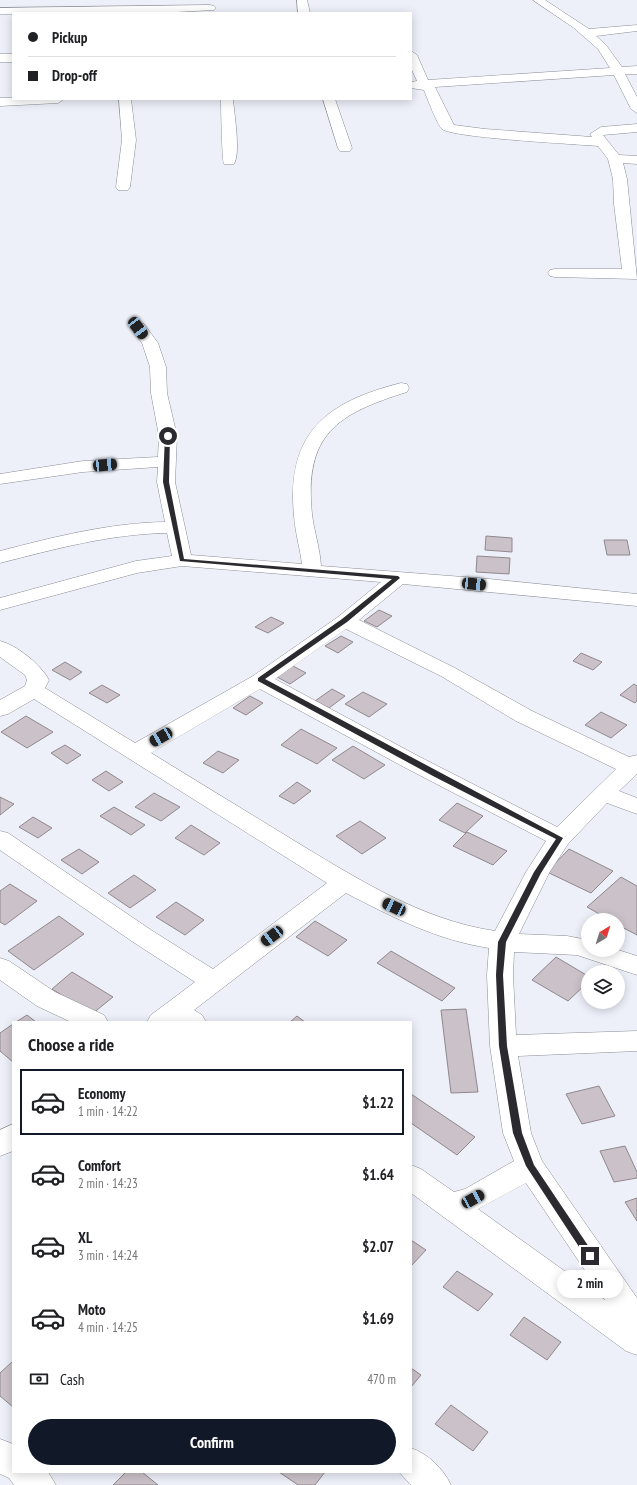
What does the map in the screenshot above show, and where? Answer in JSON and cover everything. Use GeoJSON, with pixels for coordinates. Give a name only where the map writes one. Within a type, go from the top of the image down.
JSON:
{"type":"FeatureCollection","features":[{"type":"Feature","properties":{"kind":"street"},"geometry":{"type":"LineString","coordinates":[[302,0],[304,12]]}},
{"type":"Feature","properties":{"kind":"street"},"geometry":{"type":"LineString","coordinates":[[538,0],[588,33],[602,47],[617,71],[637,110]]}},
{"type":"Feature","properties":{"kind":"street"},"geometry":{"type":"LineString","coordinates":[[0,11],[19,8],[120,7],[147,10],[211,7]]}},
{"type":"Feature","properties":{"kind":"street"},"geometry":{"type":"LineString","coordinates":[[588,33],[637,28]]}},
{"type":"Feature","properties":{"kind":"street"},"geometry":{"type":"LineString","coordinates":[[0,58],[12,58]]}},
{"type":"Feature","properties":{"kind":"street"},"geometry":{"type":"LineString","coordinates":[[412,60],[417,85]]}},
{"type":"Feature","properties":{"kind":"street"},"geometry":{"type":"LineString","coordinates":[[417,85],[637,70]]}},
{"type":"Feature","properties":{"kind":"street"},"geometry":{"type":"LineString","coordinates":[[417,85],[429,88],[447,126],[451,128],[485,133],[603,142]]}},
{"type":"Feature","properties":{"kind":"street"},"geometry":{"type":"LineString","coordinates":[[0,102],[23,100]]}},
{"type":"Feature","properties":{"kind":"street"},"geometry":{"type":"LineString","coordinates":[[123,187],[123,171],[129,142],[125,116],[125,100]]}},
{"type":"Feature","properties":{"kind":"street"},"geometry":{"type":"LineString","coordinates":[[227,100],[230,143],[229,161]]}},
{"type":"Feature","properties":{"kind":"street"},"geometry":{"type":"LineString","coordinates":[[329,100],[345,148]]}},
{"type":"Feature","properties":{"kind":"street"},"geometry":{"type":"LineString","coordinates":[[555,274],[634,274],[621,204],[620,179],[615,160],[596,134],[598,132],[637,128]]}},
{"type":"Feature","properties":{"kind":"street"},"geometry":{"type":"LineString","coordinates":[[615,160],[637,160]]}},
{"type":"Feature","properties":{"kind":"street"},"geometry":{"type":"LineString","coordinates":[[138,328],[150,343],[158,367],[160,393],[168,436],[166,482],[182,560]]}},
{"type":"Feature","properties":{"kind":"street"},"geometry":{"type":"LineString","coordinates":[[312,570],[311,551],[304,518],[302,493],[306,465],[313,440],[334,417],[355,404],[401,388]]}},
{"type":"Feature","properties":{"kind":"street"},"geometry":{"type":"LineString","coordinates":[[0,479],[90,466],[136,462],[167,462]]}},
{"type":"Feature","properties":{"kind":"street"},"geometry":{"type":"LineString","coordinates":[[0,557],[75,537],[101,532],[140,527],[176,527]]}},
{"type":"Feature","properties":{"kind":"street"},"geometry":{"type":"LineString","coordinates":[[0,604],[136,567],[182,560],[312,570],[637,600]]}},
{"type":"Feature","properties":{"kind":"street"},"geometry":{"type":"LineString","coordinates":[[134,753],[260,680],[345,621],[398,578]]}},
{"type":"Feature","properties":{"kind":"street"},"geometry":{"type":"LineString","coordinates":[[345,621],[448,672],[524,716],[634,764],[603,793],[560,838],[538,872],[502,942],[500,975],[503,1046],[517,1133],[530,1166],[637,1323]]}},
{"type":"Feature","properties":{"kind":"street"},"geometry":{"type":"LineString","coordinates":[[0,648],[34,672],[38,680],[34,690],[0,709]]}},
{"type":"Feature","properties":{"kind":"street"},"geometry":{"type":"LineString","coordinates":[[260,680],[423,768],[560,838]]}},
{"type":"Feature","properties":{"kind":"street"},"geometry":{"type":"LineString","coordinates":[[34,690],[344,882],[423,920],[461,934],[502,942],[540,943],[581,948]]}},
{"type":"Feature","properties":{"kind":"street"},"geometry":{"type":"LineString","coordinates":[[603,793],[637,806]]}},
{"type":"Feature","properties":{"kind":"street"},"geometry":{"type":"LineString","coordinates":[[0,839],[142,936],[213,981]]}},
{"type":"Feature","properties":{"kind":"street"},"geometry":{"type":"LineString","coordinates":[[176,1018],[213,981],[344,882]]}},
{"type":"Feature","properties":{"kind":"street"},"geometry":{"type":"LineString","coordinates":[[611,957],[637,966]]}},
{"type":"Feature","properties":{"kind":"street"},"geometry":{"type":"LineString","coordinates":[[0,967],[46,998],[93,1021]]}},
{"type":"Feature","properties":{"kind":"street"},"geometry":{"type":"LineString","coordinates":[[503,1046],[637,1041]]}},
{"type":"Feature","properties":{"kind":"street"},"geometry":{"type":"LineString","coordinates":[[450,1205],[473,1199],[530,1166]]}},
{"type":"Feature","properties":{"kind":"street"},"geometry":{"type":"LineString","coordinates":[[412,1178],[637,1341]]}},
{"type":"Feature","properties":{"kind":"street"},"geometry":{"type":"LineString","coordinates":[[0,1454],[12,1463]]}},
{"type":"Feature","properties":{"kind":"street"},"geometry":{"type":"LineString","coordinates":[[412,1464],[434,1485]]}},
{"type":"Feature","properties":{"kind":"street"},"geometry":{"type":"LineString","coordinates":[[24,1473],[39,1485]]}},
{"type":"Feature","properties":{"kind":"building"},"geometry":{"type":"Polygon","coordinates":[[[486,536],[512,538],[512,552],[485,550],[486,536]]]}},
{"type":"Feature","properties":{"kind":"building"},"geometry":{"type":"Polygon","coordinates":[[[604,540],[627,540],[630,555],[607,555],[604,540]]]}},
{"type":"Feature","properties":{"kind":"building"},"geometry":{"type":"Polygon","coordinates":[[[477,556],[510,558],[509,574],[476,572],[477,556]]]}},
{"type":"Feature","properties":{"kind":"building"},"geometry":{"type":"Polygon","coordinates":[[[379,610],[392,616],[377,627],[364,621],[379,610]]]}},
{"type":"Feature","properties":{"kind":"building"},"geometry":{"type":"Polygon","coordinates":[[[271,617],[284,623],[268,633],[255,627],[271,617]]]}},
{"type":"Feature","properties":{"kind":"building"},"geometry":{"type":"Polygon","coordinates":[[[341,636],[353,642],[338,653],[325,646],[341,636]]]}},
{"type":"Feature","properties":{"kind":"building"},"geometry":{"type":"Polygon","coordinates":[[[581,653],[602,662],[593,670],[573,661],[581,653]]]}},
{"type":"Feature","properties":{"kind":"building"},"geometry":{"type":"Polygon","coordinates":[[[65,662],[82,672],[70,680],[52,670],[65,662]]]}},
{"type":"Feature","properties":{"kind":"building"},"geometry":{"type":"Polygon","coordinates":[[[293,666],[306,673],[290,684],[277,677],[293,666]]]}},
{"type":"Feature","properties":{"kind":"building"},"geometry":{"type":"Polygon","coordinates":[[[634,684],[637,686],[637,701],[635,703],[620,695],[634,684]]]}},
{"type":"Feature","properties":{"kind":"building"},"geometry":{"type":"Polygon","coordinates":[[[102,685],[120,695],[107,703],[89,693],[102,685]]]}},
{"type":"Feature","properties":{"kind":"building"},"geometry":{"type":"Polygon","coordinates":[[[332,689],[345,696],[329,708],[315,701],[332,689]]]}},
{"type":"Feature","properties":{"kind":"building"},"geometry":{"type":"Polygon","coordinates":[[[363,692],[387,704],[369,717],[345,704],[363,692]]]}},
{"type":"Feature","properties":{"kind":"building"},"geometry":{"type":"Polygon","coordinates":[[[250,696],[263,703],[246,715],[233,708],[250,696]]]}},
{"type":"Feature","properties":{"kind":"building"},"geometry":{"type":"Polygon","coordinates":[[[601,712],[627,725],[611,738],[585,725],[601,712]]]}},
{"type":"Feature","properties":{"kind":"building"},"geometry":{"type":"Polygon","coordinates":[[[26,716],[53,732],[27,748],[1,732],[26,716]]]}},
{"type":"Feature","properties":{"kind":"building"},"geometry":{"type":"Polygon","coordinates":[[[301,729],[337,748],[317,764],[281,745],[301,729]]]}},
{"type":"Feature","properties":{"kind":"building"},"geometry":{"type":"Polygon","coordinates":[[[65,745],[81,755],[67,764],[51,753],[65,745]]]}},
{"type":"Feature","properties":{"kind":"building"},"geometry":{"type":"Polygon","coordinates":[[[353,746],[385,765],[364,779],[332,760],[353,746]]]}},
{"type":"Feature","properties":{"kind":"building"},"geometry":{"type":"Polygon","coordinates":[[[218,751],[239,760],[223,773],[203,763],[218,751]]]}},
{"type":"Feature","properties":{"kind":"building"},"geometry":{"type":"Polygon","coordinates":[[[106,771],[123,782],[109,791],[92,780],[106,771]]]}},
{"type":"Feature","properties":{"kind":"building"},"geometry":{"type":"Polygon","coordinates":[[[297,782],[311,791],[294,804],[279,796],[297,782]]]}},
{"type":"Feature","properties":{"kind":"building"},"geometry":{"type":"Polygon","coordinates":[[[154,793],[180,807],[161,821],[135,807],[154,793]]]}},
{"type":"Feature","properties":{"kind":"building"},"geometry":{"type":"Polygon","coordinates":[[[0,797],[14,804],[0,815],[0,797]]]}},
{"type":"Feature","properties":{"kind":"building"},"geometry":{"type":"Polygon","coordinates":[[[457,803],[483,816],[465,833],[439,820],[457,803]]]}},
{"type":"Feature","properties":{"kind":"building"},"geometry":{"type":"Polygon","coordinates":[[[114,807],[145,825],[131,835],[100,816],[114,807]]]}},
{"type":"Feature","properties":{"kind":"building"},"geometry":{"type":"Polygon","coordinates":[[[33,817],[52,828],[38,838],[19,827],[33,817]]]}},
{"type":"Feature","properties":{"kind":"building"},"geometry":{"type":"Polygon","coordinates":[[[360,821],[386,838],[362,854],[336,836],[360,821]]]}},
{"type":"Feature","properties":{"kind":"building"},"geometry":{"type":"Polygon","coordinates":[[[191,825],[220,843],[204,855],[175,838],[191,825]]]}},
{"type":"Feature","properties":{"kind":"building"},"geometry":{"type":"Polygon","coordinates":[[[467,832],[507,851],[493,865],[453,846],[467,832]]]}},
{"type":"Feature","properties":{"kind":"building"},"geometry":{"type":"Polygon","coordinates":[[[79,849],[99,862],[82,874],[61,860],[79,849]]]}},
{"type":"Feature","properties":{"kind":"building"},"geometry":{"type":"Polygon","coordinates":[[[569,849],[613,871],[591,893],[547,872],[569,849]]]}},
{"type":"Feature","properties":{"kind":"building"},"geometry":{"type":"Polygon","coordinates":[[[134,875],[156,890],[130,908],[108,893],[134,875]]]}},
{"type":"Feature","properties":{"kind":"building"},"geometry":{"type":"Polygon","coordinates":[[[621,877],[637,886],[637,935],[625,929],[625,913],[598,913],[587,907],[621,877]]]}},
{"type":"Feature","properties":{"kind":"building"},"geometry":{"type":"Polygon","coordinates":[[[10,884],[37,901],[5,925],[0,922],[0,891],[10,884]]]}},
{"type":"Feature","properties":{"kind":"building"},"geometry":{"type":"Polygon","coordinates":[[[176,902],[204,920],[185,935],[156,917],[176,902]]]}},
{"type":"Feature","properties":{"kind":"building"},"geometry":{"type":"Polygon","coordinates":[[[59,916],[84,934],[34,970],[8,951],[59,916]]]}},
{"type":"Feature","properties":{"kind":"building"},"geometry":{"type":"Polygon","coordinates":[[[315,921],[347,940],[328,956],[296,937],[315,921]]]}},
{"type":"Feature","properties":{"kind":"building"},"geometry":{"type":"Polygon","coordinates":[[[391,951],[455,988],[442,1001],[377,963],[391,951]]]}},
{"type":"Feature","properties":{"kind":"building"},"geometry":{"type":"Polygon","coordinates":[[[556,957],[581,972],[581,989],[568,1001],[532,980],[556,957]]]}},
{"type":"Feature","properties":{"kind":"building"},"geometry":{"type":"Polygon","coordinates":[[[72,972],[113,997],[92,1014],[52,989],[72,972]]]}},
{"type":"Feature","properties":{"kind":"building"},"geometry":{"type":"Polygon","coordinates":[[[466,1009],[478,1092],[451,1093],[441,1010],[466,1009]]]}},
{"type":"Feature","properties":{"kind":"building"},"geometry":{"type":"Polygon","coordinates":[[[27,1015],[35,1021],[18,1021],[27,1015]]]}},
{"type":"Feature","properties":{"kind":"building"},"geometry":{"type":"Polygon","coordinates":[[[297,1016],[304,1021],[291,1021],[297,1016]]]}},
{"type":"Feature","properties":{"kind":"building"},"geometry":{"type":"Polygon","coordinates":[[[12,1025],[12,1061],[0,1051],[0,1033],[12,1025]]]}},
{"type":"Feature","properties":{"kind":"building"},"geometry":{"type":"Polygon","coordinates":[[[599,1086],[615,1116],[582,1124],[566,1094],[599,1086]]]}},
{"type":"Feature","properties":{"kind":"building"},"geometry":{"type":"Polygon","coordinates":[[[412,1095],[475,1137],[457,1155],[412,1124],[412,1095]]]}},
{"type":"Feature","properties":{"kind":"building"},"geometry":{"type":"Polygon","coordinates":[[[625,1146],[637,1172],[637,1178],[614,1182],[600,1151],[625,1146]]]}},
{"type":"Feature","properties":{"kind":"building"},"geometry":{"type":"Polygon","coordinates":[[[637,1198],[637,1221],[625,1202],[637,1198]]]}},
{"type":"Feature","properties":{"kind":"building"},"geometry":{"type":"Polygon","coordinates":[[[412,1241],[426,1250],[412,1265],[412,1241]]]}},
{"type":"Feature","properties":{"kind":"building"},"geometry":{"type":"Polygon","coordinates":[[[457,1271],[493,1294],[478,1311],[443,1287],[457,1271]]]}},
{"type":"Feature","properties":{"kind":"building"},"geometry":{"type":"Polygon","coordinates":[[[524,1317],[561,1342],[547,1360],[510,1335],[524,1317]]]}},
{"type":"Feature","properties":{"kind":"building"},"geometry":{"type":"Polygon","coordinates":[[[12,1362],[12,1406],[0,1396],[0,1373],[12,1362]]]}},
{"type":"Feature","properties":{"kind":"building"},"geometry":{"type":"Polygon","coordinates":[[[412,1369],[421,1375],[412,1386],[412,1369]]]}},
{"type":"Feature","properties":{"kind":"building"},"geometry":{"type":"Polygon","coordinates":[[[451,1405],[488,1432],[473,1451],[435,1424],[451,1405]]]}},
{"type":"Feature","properties":{"kind":"building"},"geometry":{"type":"Polygon","coordinates":[[[125,1473],[143,1473],[158,1485],[113,1485],[125,1473]]]}},
{"type":"Feature","properties":{"kind":"building"},"geometry":{"type":"Polygon","coordinates":[[[280,1473],[324,1473],[315,1485],[298,1485],[280,1473]]]}},
{"type":"Feature","properties":{"kind":"route"},"geometry":{"type":"LineString","coordinates":[[168,436],[166,482],[182,560],[398,578],[345,621],[282,663],[260,680],[497,807],[560,838],[538,872],[502,942],[500,975],[503,1046],[517,1133],[530,1166],[590,1256]]}}]}
